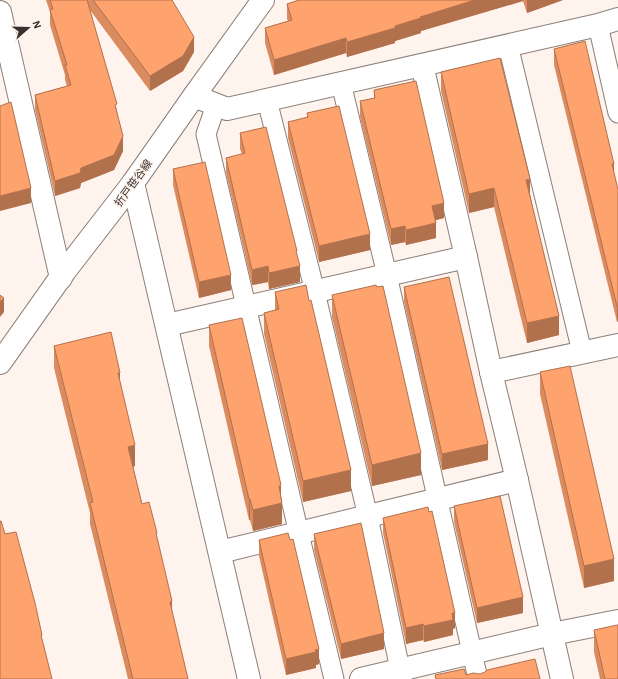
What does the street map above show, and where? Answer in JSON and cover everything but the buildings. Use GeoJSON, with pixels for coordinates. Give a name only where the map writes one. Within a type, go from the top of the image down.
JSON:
{"type":"FeatureCollection","features":[{"type":"Feature","properties":{"kind":"street","name":"折戸笹谷線"},"geometry":{"type":"LineString","coordinates":[[0,363],[60,278],[134,183],[263,0]]}},
{"type":"Feature","properties":{"kind":"street"},"geometry":{"type":"LineString","coordinates":[[0,12],[60,278]]}},
{"type":"Feature","properties":{"kind":"street"},"geometry":{"type":"LineString","coordinates":[[194,96],[227,109],[608,22]]}},
{"type":"Feature","properties":{"kind":"street"},"geometry":{"type":"LineString","coordinates":[[422,65],[562,679]]}},
{"type":"Feature","properties":{"kind":"street"},"geometry":{"type":"LineString","coordinates":[[134,183],[249,679]]}},
{"type":"Feature","properties":{"kind":"street"},"geometry":{"type":"LineString","coordinates":[[167,326],[466,257]]}},
{"type":"Feature","properties":{"kind":"street"},"geometry":{"type":"LineString","coordinates":[[491,372],[618,345]]}},
{"type":"Feature","properties":{"kind":"street"},"geometry":{"type":"LineString","coordinates":[[220,552],[517,480]]}},
{"type":"Feature","properties":{"kind":"street"},"geometry":{"type":"LineString","coordinates":[[361,679],[401,674],[472,653],[618,620]]}},
{"type":"Feature","properties":{"kind":"lane"},"geometry":{"type":"LineString","coordinates":[[608,22],[618,113]]}},
{"type":"Feature","properties":{"kind":"lane"},"geometry":{"type":"LineString","coordinates":[[508,45],[582,352]]}},
{"type":"Feature","properties":{"kind":"lane"},"geometry":{"type":"LineString","coordinates":[[341,83],[387,275],[478,679]]}},
{"type":"Feature","properties":{"kind":"lane"},"geometry":{"type":"LineString","coordinates":[[268,100],[368,516],[401,674]]}},
{"type":"Feature","properties":{"kind":"lane"},"geometry":{"type":"LineString","coordinates":[[216,105],[206,134],[334,679]]}}]}
